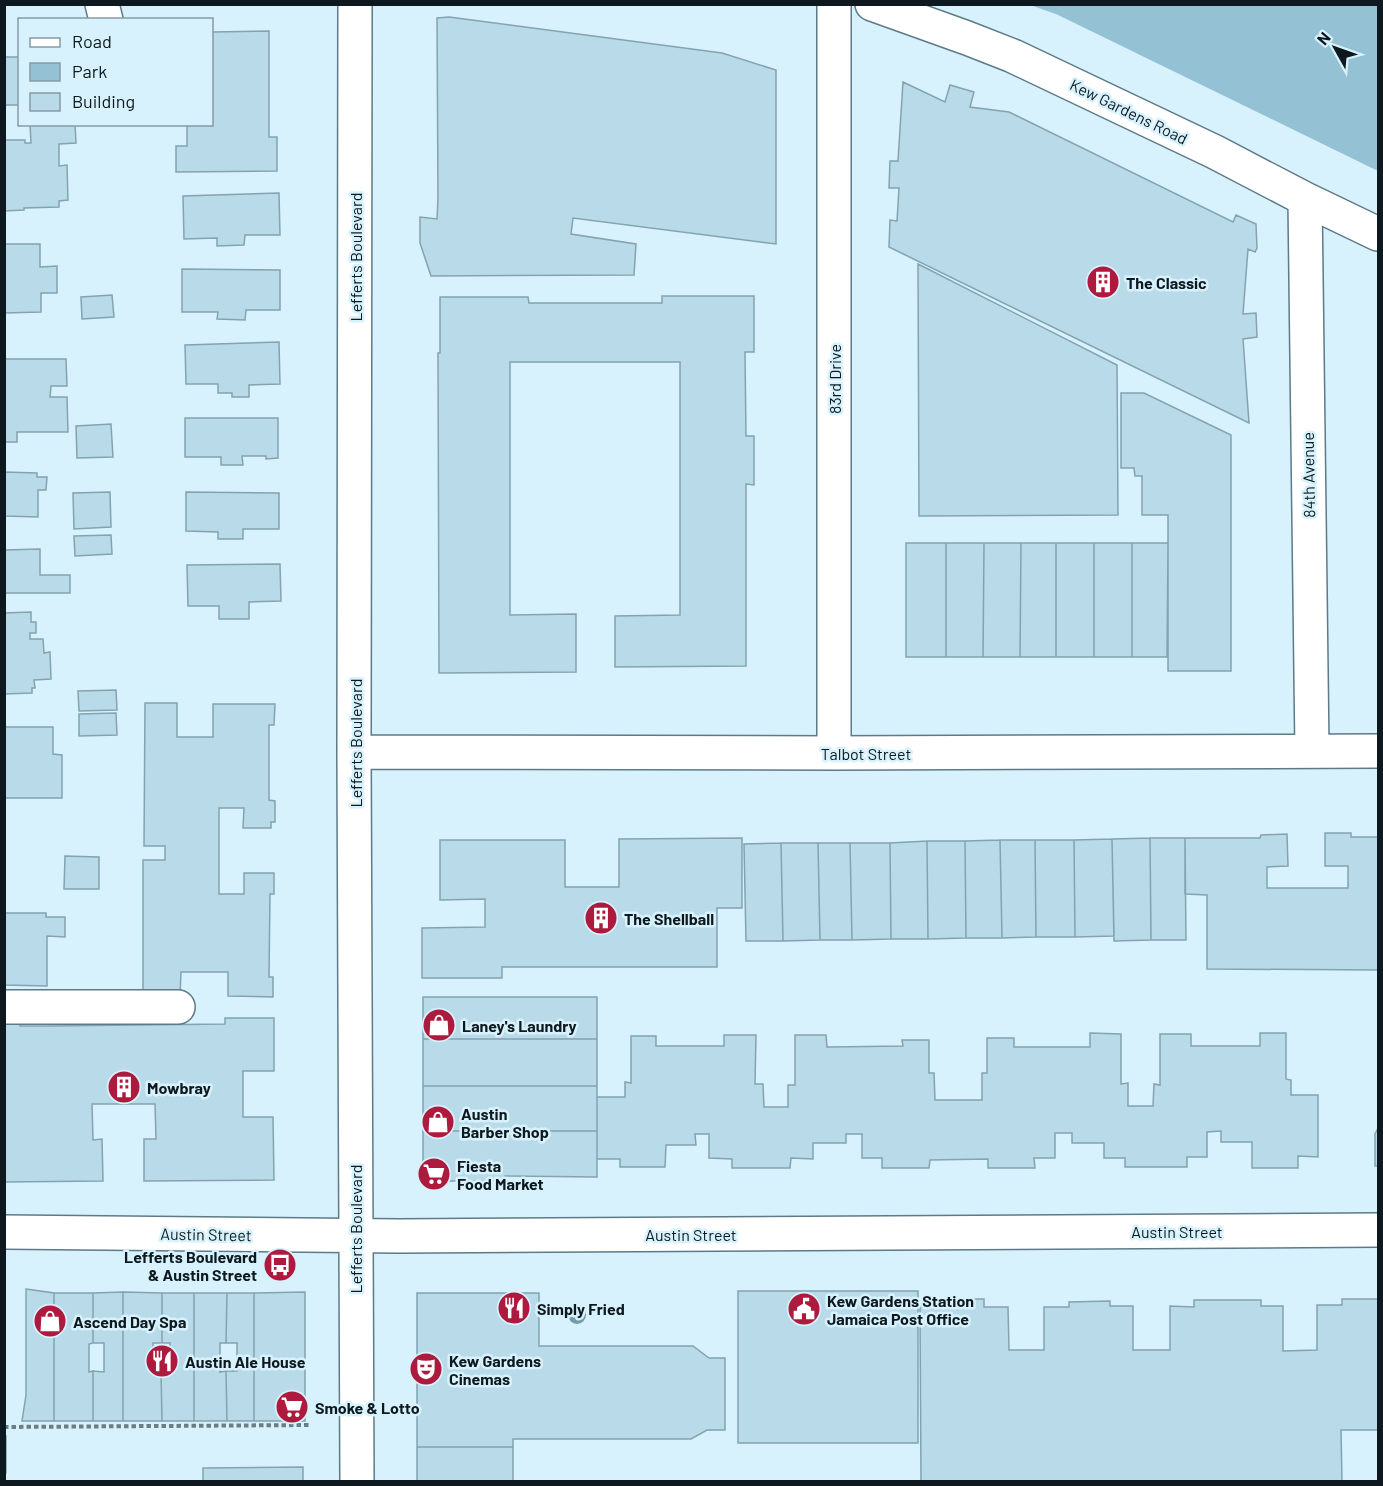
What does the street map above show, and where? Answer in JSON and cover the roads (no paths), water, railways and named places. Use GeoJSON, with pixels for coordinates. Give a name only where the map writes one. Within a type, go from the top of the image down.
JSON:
{"type":"FeatureCollection","features":[{"type":"Feature","properties":{"kind":"street","name":"Lefferts Boulevard"},"geometry":{"type":"LineString","coordinates":[[355,4],[354,752],[357,1482]]}},
{"type":"Feature","properties":{"kind":"street","name":"83rd Drive"},"geometry":{"type":"LineString","coordinates":[[834,4],[834,753]]}},
{"type":"Feature","properties":{"kind":"street","name":"Kew Gardens Road"},"geometry":{"type":"LineString","coordinates":[[873,4],[1013,56],[1215,152],[1378,234]]}},
{"type":"Feature","properties":{"kind":"street","name":"84th Avenue"},"geometry":{"type":"LineString","coordinates":[[1305,199],[1312,751]]}},
{"type":"Feature","properties":{"kind":"street","name":"Talbot Street"},"geometry":{"type":"LineString","coordinates":[[354,752],[1378,751]]}},
{"type":"Feature","properties":{"kind":"street"},"geometry":{"type":"LineString","coordinates":[[4,1007],[178,1007]]}},
{"type":"Feature","properties":{"kind":"street","name":"Austin Street"},"geometry":{"type":"LineString","coordinates":[[4,1232],[355,1236],[1378,1230]]}},
{"type":"Feature","properties":{"kind":"place","name":"The Classic"},"geometry":{"type":"Point","coordinates":[1103,282]}},
{"type":"Feature","properties":{"kind":"place","name":"The Shellball"},"geometry":{"type":"Point","coordinates":[601,918]}},
{"type":"Feature","properties":{"kind":"place","name":"Laney's Laundry"},"geometry":{"type":"Point","coordinates":[439,1025]}},
{"type":"Feature","properties":{"kind":"place","name":"Mowbray"},"geometry":{"type":"Point","coordinates":[124,1087]}},
{"type":"Feature","properties":{"kind":"place","name":"Austin Barber Shop"},"geometry":{"type":"Point","coordinates":[438,1122]}},
{"type":"Feature","properties":{"kind":"place","name":"Fiesta Food Market"},"geometry":{"type":"Point","coordinates":[434,1174]}},
{"type":"Feature","properties":{"kind":"place","name":"Lefferts Boulevard & Austin Street"},"geometry":{"type":"Point","coordinates":[280,1265]}},
{"type":"Feature","properties":{"kind":"place","name":"Simply Fried"},"geometry":{"type":"Point","coordinates":[514,1308]}},
{"type":"Feature","properties":{"kind":"place","name":"Kew Gardens Station Jamaica Post Office"},"geometry":{"type":"Point","coordinates":[804,1309]}},
{"type":"Feature","properties":{"kind":"place","name":"Ascend Day Spa"},"geometry":{"type":"Point","coordinates":[50,1321]}},
{"type":"Feature","properties":{"kind":"place","name":"Austin Ale House"},"geometry":{"type":"Point","coordinates":[162,1361]}},
{"type":"Feature","properties":{"kind":"place","name":"Kew Gardens Cinemas"},"geometry":{"type":"Point","coordinates":[426,1369]}},
{"type":"Feature","properties":{"kind":"place","name":"Smoke & Lotto"},"geometry":{"type":"Point","coordinates":[292,1407]}}]}
